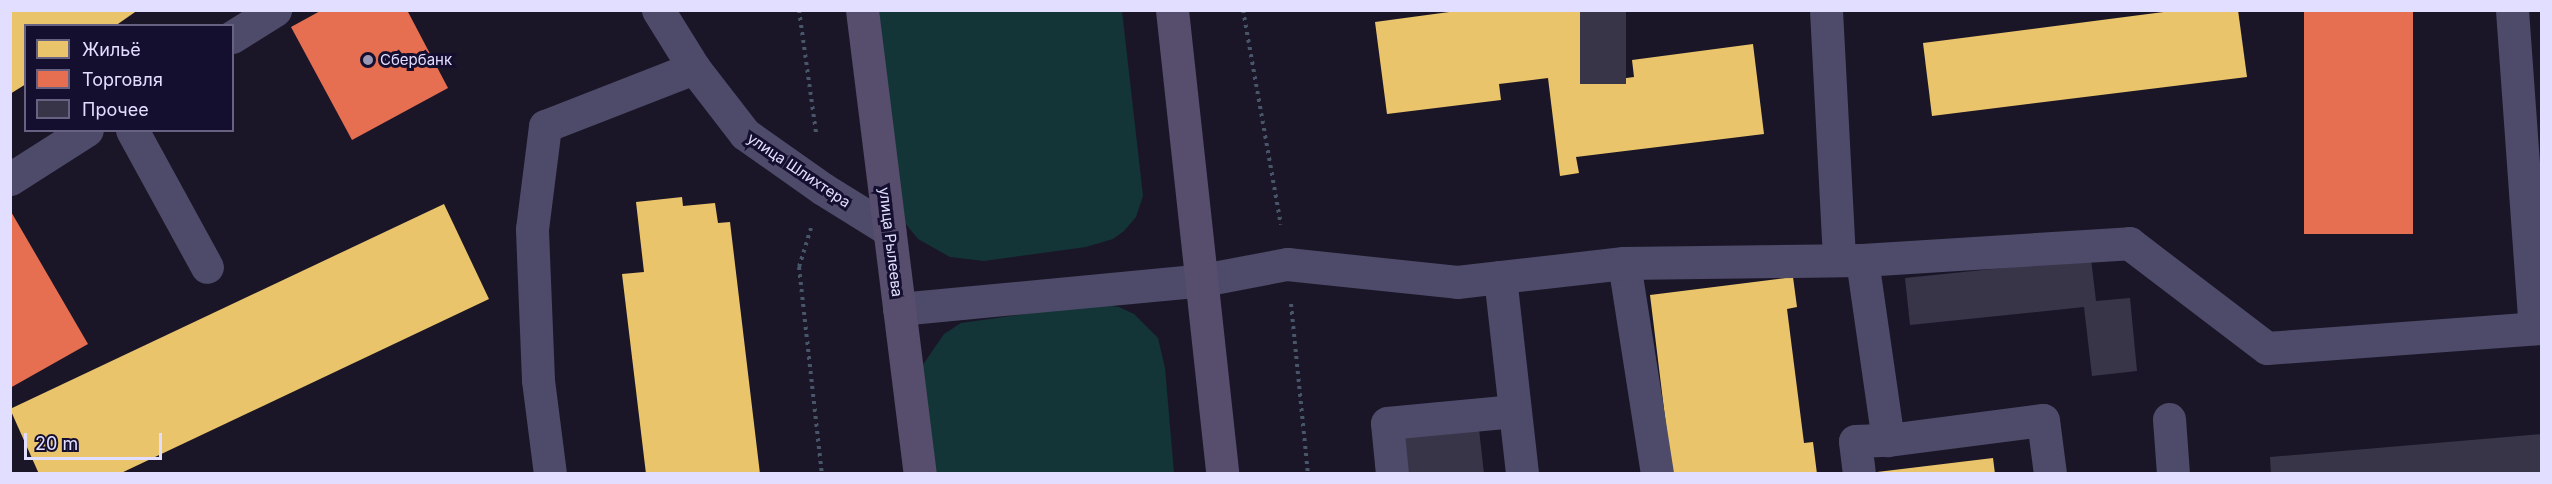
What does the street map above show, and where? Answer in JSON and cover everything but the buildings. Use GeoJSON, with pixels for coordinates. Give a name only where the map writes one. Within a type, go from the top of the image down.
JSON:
{"type":"FeatureCollection","features":[{"type":"Feature","properties":{"kind":"main road","name":"улица Рылеева"},"geometry":{"type":"LineString","coordinates":[[862,10],[920,474]]}},
{"type":"Feature","properties":{"kind":"main road"},"geometry":{"type":"LineString","coordinates":[[1172,10],[1203,280],[1222,474]]}},
{"type":"Feature","properties":{"kind":"street"},"geometry":{"type":"LineString","coordinates":[[234,36],[275,10]]}},
{"type":"Feature","properties":{"kind":"street","name":"улица Шлихтера"},"geometry":{"type":"LineString","coordinates":[[658,10],[694,68],[745,134],[823,189],[890,230]]}},
{"type":"Feature","properties":{"kind":"street"},"geometry":{"type":"LineString","coordinates":[[1826,10],[1850,260],[1888,440]]}},
{"type":"Feature","properties":{"kind":"street"},"geometry":{"type":"LineString","coordinates":[[899,309],[1203,280],[1287,264],[1457,282],[1624,263],[1850,260],[2129,243],[2267,348],[2538,328],[2512,10]]}},
{"type":"Feature","properties":{"kind":"street"},"geometry":{"type":"LineString","coordinates":[[550,474],[538,380],[532,229],[544,126],[694,68]]}},
{"type":"Feature","properties":{"kind":"street"},"geometry":{"type":"LineString","coordinates":[[10,179],[84,132]]}},
{"type":"Feature","properties":{"kind":"street"},"geometry":{"type":"LineString","coordinates":[[133,132],[207,267]]}},
{"type":"Feature","properties":{"kind":"street"},"geometry":{"type":"LineString","coordinates":[[1624,263],[1657,474]]}},
{"type":"Feature","properties":{"kind":"street"},"geometry":{"type":"LineString","coordinates":[[1500,277],[1522,474]]}},
{"type":"Feature","properties":{"kind":"street"},"geometry":{"type":"LineString","coordinates":[[1392,474],[1387,423],[1514,411]]}},
{"type":"Feature","properties":{"kind":"street"},"geometry":{"type":"LineString","coordinates":[[2169,419],[2173,474]]}},
{"type":"Feature","properties":{"kind":"street"},"geometry":{"type":"LineString","coordinates":[[1859,474],[1855,441],[1888,440],[2043,420],[2050,474]]}},
{"type":"Feature","properties":{"kind":"path"},"geometry":{"type":"LineString","coordinates":[[799,10],[823,189],[799,267],[822,474]]}},
{"type":"Feature","properties":{"kind":"green space"},"geometry":{"type":"Polygon","coordinates":[[[878,11],[1122,11],[1143,196],[1136,217],[1124,231],[1113,239],[1086,247],[984,261],[950,257],[918,239],[905,223],[878,11]]]}},
{"type":"Feature","properties":{"kind":"green space"},"geometry":{"type":"Polygon","coordinates":[[[1097,304],[1119,307],[1134,314],[1158,338],[1165,368],[1174,473],[926,473],[920,369],[944,334],[961,323],[1097,304]]]}},
{"type":"Feature","properties":{"kind":"place","name":"Сбербанк"},"geometry":{"type":"Point","coordinates":[368,60]}}]}
